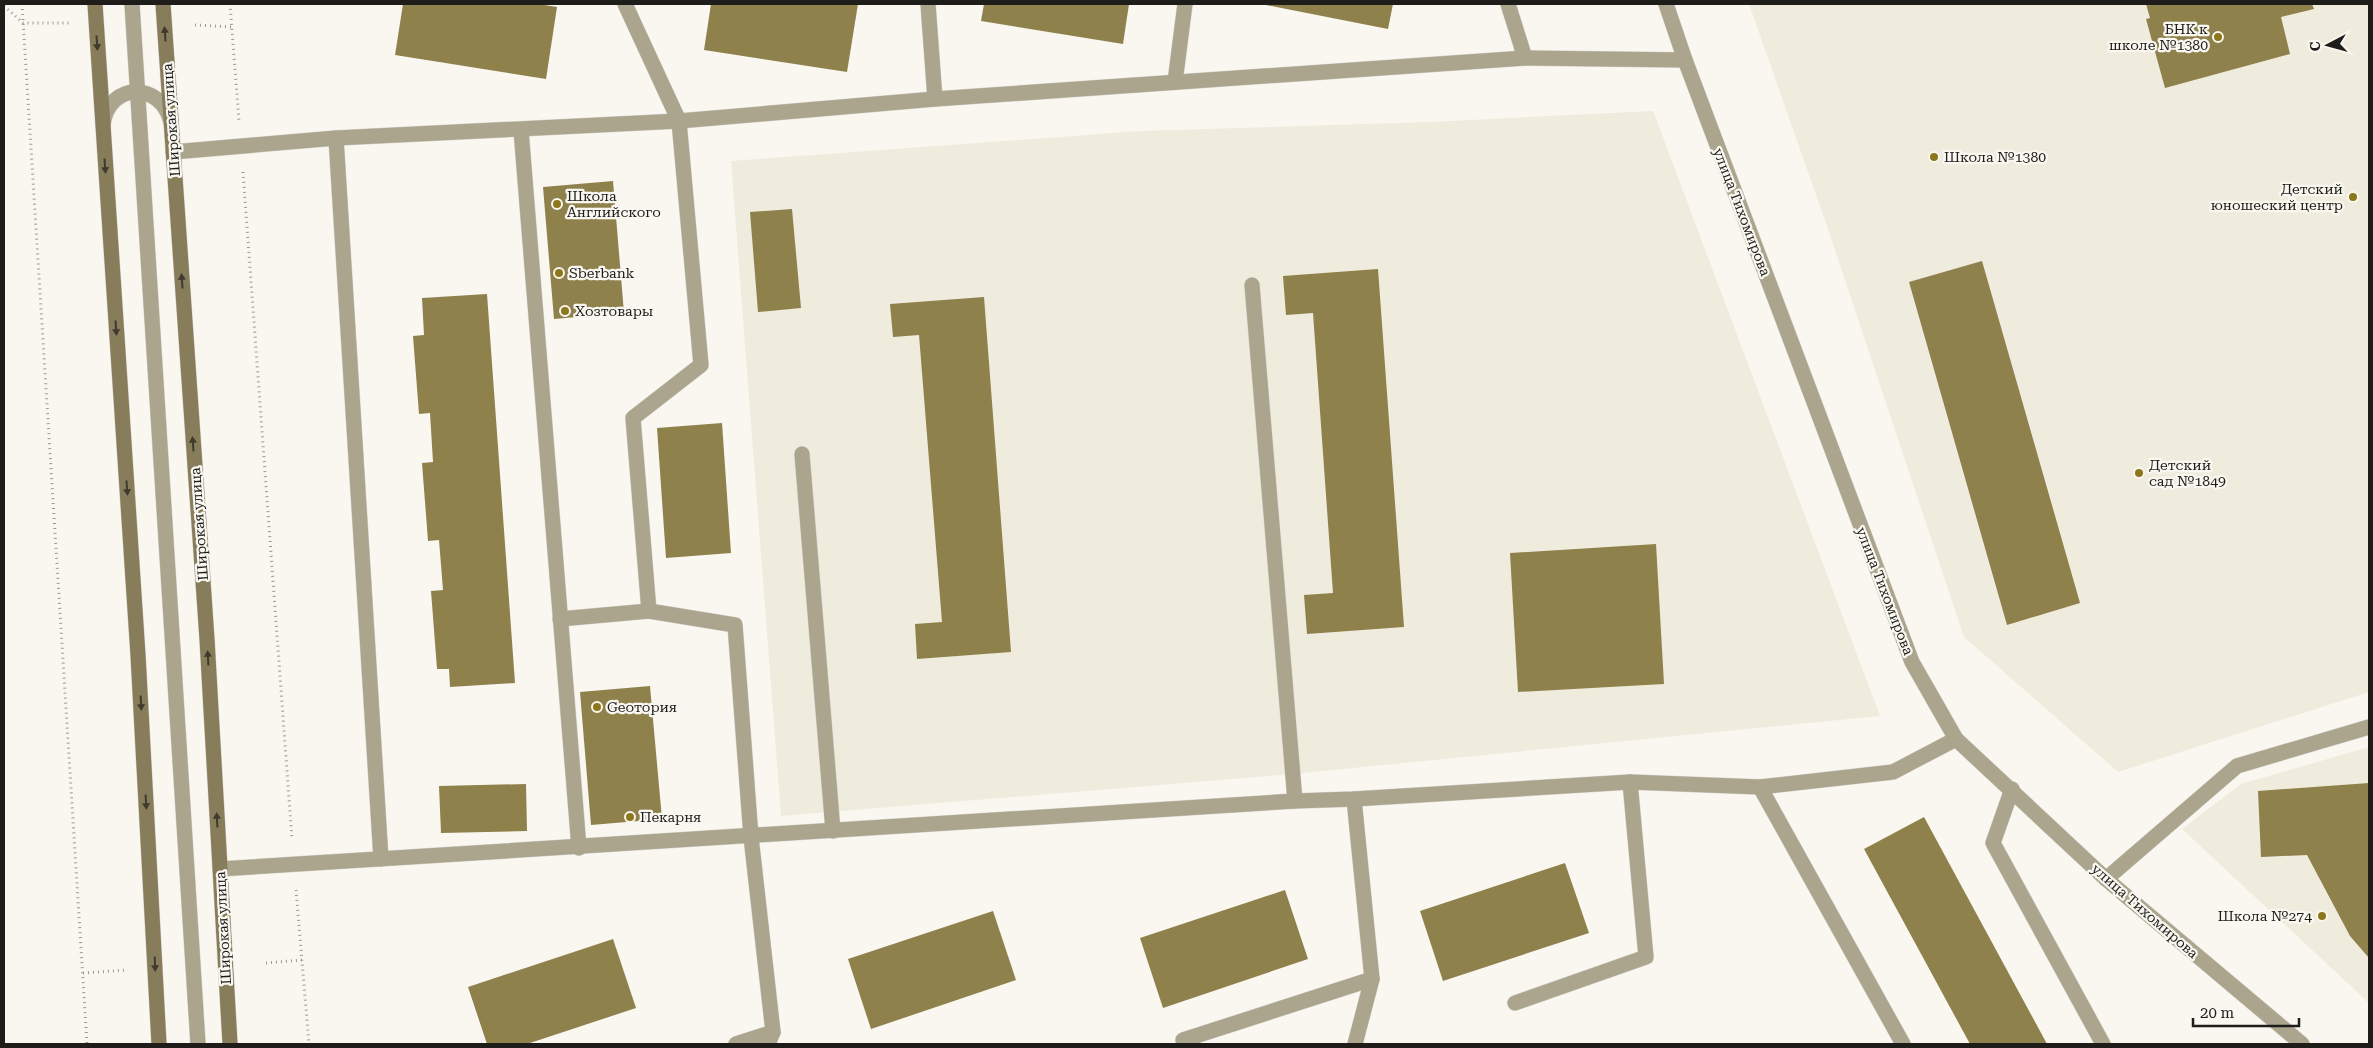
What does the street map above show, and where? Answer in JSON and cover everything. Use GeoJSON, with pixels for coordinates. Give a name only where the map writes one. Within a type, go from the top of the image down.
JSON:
{"type":"FeatureCollection","features":[{"type":"Feature","properties":{"kind":"main road"},"geometry":{"type":"LineString","coordinates":[[95,4],[138,655],[159,1044]]}},
{"type":"Feature","properties":{"kind":"main road","name":"Широкая улица"},"geometry":{"type":"LineString","coordinates":[[163,4],[230,1044]]}},
{"type":"Feature","properties":{"kind":"street"},"geometry":{"type":"LineString","coordinates":[[132,4],[198,1044]]}},
{"type":"Feature","properties":{"kind":"street"},"geometry":{"type":"LineString","coordinates":[[625,4],[679,121],[701,366],[633,418],[649,611]]}},
{"type":"Feature","properties":{"kind":"street"},"geometry":{"type":"LineString","coordinates":[[928,4],[935,99]]}},
{"type":"Feature","properties":{"kind":"street"},"geometry":{"type":"LineString","coordinates":[[1175,82],[1184,4]]}},
{"type":"Feature","properties":{"kind":"street"},"geometry":{"type":"LineString","coordinates":[[1508,4],[1526,58]]}},
{"type":"Feature","properties":{"kind":"street","name":"улица Тихомирова"},"geometry":{"type":"LineString","coordinates":[[1666,4],[1685,60],[1912,662],[1956,739],[2012,789],[2106,879],[2302,1044]]}},
{"type":"Feature","properties":{"kind":"street"},"geometry":{"type":"LineString","coordinates":[[173,152],[241,148],[336,138],[679,121],[935,99],[1526,58],[1685,60]]}},
{"type":"Feature","properties":{"kind":"street"},"geometry":{"type":"LineString","coordinates":[[103,128],[104,115],[111,104],[122,95],[138,92],[148,93],[160,100],[168,111],[171,124]]}},
{"type":"Feature","properties":{"kind":"street"},"geometry":{"type":"LineString","coordinates":[[521,130],[579,848]]}},
{"type":"Feature","properties":{"kind":"street"},"geometry":{"type":"LineString","coordinates":[[336,138],[381,859]]}},
{"type":"Feature","properties":{"kind":"street"},"geometry":{"type":"LineString","coordinates":[[1252,285],[1295,801]]}},
{"type":"Feature","properties":{"kind":"street"},"geometry":{"type":"LineString","coordinates":[[802,454],[832,831]]}},
{"type":"Feature","properties":{"kind":"street"},"geometry":{"type":"LineString","coordinates":[[560,619],[649,611],[735,625],[751,837],[770,1038],[736,1044]]}},
{"type":"Feature","properties":{"kind":"street"},"geometry":{"type":"LineString","coordinates":[[2106,879],[2237,766],[2369,727]]}},
{"type":"Feature","properties":{"kind":"street"},"geometry":{"type":"LineString","coordinates":[[220,869],[579,848],[1295,801],[1630,782],[1760,787],[1893,772],[1956,739]]}},
{"type":"Feature","properties":{"kind":"street"},"geometry":{"type":"LineString","coordinates":[[1515,1003],[1646,957],[1630,782]]}},
{"type":"Feature","properties":{"kind":"street"},"geometry":{"type":"LineString","coordinates":[[1760,787],[1903,1044]]}},
{"type":"Feature","properties":{"kind":"street"},"geometry":{"type":"LineString","coordinates":[[2012,789],[1993,843],[2103,1044]]}},
{"type":"Feature","properties":{"kind":"street"},"geometry":{"type":"LineString","coordinates":[[1354,799],[1372,980],[1355,1044]]}},
{"type":"Feature","properties":{"kind":"street"},"geometry":{"type":"LineString","coordinates":[[1183,1040],[1372,980]]}},
{"type":"Feature","properties":{"kind":"path"},"geometry":{"type":"LineString","coordinates":[[22,4],[87,1044]]}},
{"type":"Feature","properties":{"kind":"path"},"geometry":{"type":"LineString","coordinates":[[230,4],[309,1044]]}},
{"type":"Feature","properties":{"kind":"path"},"geometry":{"type":"LineString","coordinates":[[4,6],[23,23],[73,23]]}},
{"type":"Feature","properties":{"kind":"path"},"geometry":{"type":"LineString","coordinates":[[195,25],[232,27]]}},
{"type":"Feature","properties":{"kind":"path"},"geometry":{"type":"LineString","coordinates":[[266,964],[302,960]]}},
{"type":"Feature","properties":{"kind":"path"},"geometry":{"type":"LineString","coordinates":[[83,973],[136,970]]}},
{"type":"Feature","properties":{"kind":"shaded area","name":"Детский сад №1849"},"geometry":{"type":"Polygon","coordinates":[[[1749,4],[2369,4],[2369,692],[2118,772],[1964,637],[1828,229],[1749,4]]]}},
{"type":"Feature","properties":{"kind":"shaded area"},"geometry":{"type":"Polygon","coordinates":[[[1653,111],[1880,716],[1292,774],[781,816],[731,161],[1141,131],[1430,122],[1653,111]]]}},
{"type":"Feature","properties":{"kind":"shaded area","name":"Школа №274"},"geometry":{"type":"Polygon","coordinates":[[[2369,747],[2369,1003],[2182,829],[2241,784],[2369,747]]]}},
{"type":"Feature","properties":{"kind":"building"},"geometry":{"type":"Polygon","coordinates":[[[403,4],[538,4],[557,7],[546,79],[395,55],[403,4]]]}},
{"type":"Feature","properties":{"kind":"building"},"geometry":{"type":"Polygon","coordinates":[[[711,4],[858,4],[847,72],[704,50],[711,4]]]}},
{"type":"Feature","properties":{"kind":"building"},"geometry":{"type":"Polygon","coordinates":[[[984,4],[1129,4],[1123,44],[981,21],[984,4]]]}},
{"type":"Feature","properties":{"kind":"building"},"geometry":{"type":"Polygon","coordinates":[[[1261,4],[1393,4],[1388,29],[1261,4]]]}},
{"type":"Feature","properties":{"kind":"building","name":"БНК к школе №1380"},"geometry":{"type":"Polygon","coordinates":[[[2146,4],[2312,4],[2314,9],[2281,17],[2290,54],[2165,88],[2146,19],[2150,18],[2146,4]]]}},
{"type":"Feature","properties":{"kind":"building"},"geometry":{"type":"Polygon","coordinates":[[[613,181],[624,313],[554,319],[543,187],[613,181]]]}},
{"type":"Feature","properties":{"kind":"building"},"geometry":{"type":"Polygon","coordinates":[[[792,209],[801,308],[758,312],[750,212],[792,209]]]}},
{"type":"Feature","properties":{"kind":"building"},"geometry":{"type":"Polygon","coordinates":[[[1982,261],[2080,603],[2007,625],[1909,282],[1982,261]]]}},
{"type":"Feature","properties":{"kind":"building"},"geometry":{"type":"Polygon","coordinates":[[[1378,269],[1404,627],[1307,634],[1304,595],[1333,593],[1313,313],[1286,315],[1283,276],[1378,269]]]}},
{"type":"Feature","properties":{"kind":"building"},"geometry":{"type":"Polygon","coordinates":[[[487,294],[515,683],[450,687],[449,669],[437,669],[431,591],[443,590],[439,540],[428,541],[422,463],[433,462],[430,413],[419,414],[413,336],[424,335],[422,298],[487,294]]]}},
{"type":"Feature","properties":{"kind":"building"},"geometry":{"type":"Polygon","coordinates":[[[984,297],[1011,652],[917,659],[915,624],[942,622],[919,335],[893,337],[890,304],[984,297]]]}},
{"type":"Feature","properties":{"kind":"building"},"geometry":{"type":"Polygon","coordinates":[[[722,423],[731,553],[666,558],[657,428],[722,423]]]}},
{"type":"Feature","properties":{"kind":"building"},"geometry":{"type":"Polygon","coordinates":[[[1656,544],[1664,684],[1518,692],[1510,553],[1656,544]]]}},
{"type":"Feature","properties":{"kind":"building"},"geometry":{"type":"Polygon","coordinates":[[[650,686],[662,819],[591,825],[580,692],[650,686]]]}},
{"type":"Feature","properties":{"kind":"building"},"geometry":{"type":"Polygon","coordinates":[[[2369,783],[2369,958],[2350,936],[2307,855],[2261,857],[2258,791],[2369,783]]]}},
{"type":"Feature","properties":{"kind":"building"},"geometry":{"type":"Polygon","coordinates":[[[526,784],[527,831],[441,833],[439,786],[526,784]]]}},
{"type":"Feature","properties":{"kind":"building"},"geometry":{"type":"Polygon","coordinates":[[[1924,817],[2047,1044],[1970,1044],[1864,849],[1924,817]]]}},
{"type":"Feature","properties":{"kind":"building"},"geometry":{"type":"Polygon","coordinates":[[[1565,863],[1589,933],[1443,981],[1420,911],[1565,863]]]}},
{"type":"Feature","properties":{"kind":"building"},"geometry":{"type":"Polygon","coordinates":[[[1285,890],[1308,959],[1163,1008],[1140,938],[1285,890]]]}},
{"type":"Feature","properties":{"kind":"building"},"geometry":{"type":"Polygon","coordinates":[[[993,911],[1016,980],[871,1029],[848,959],[993,911]]]}},
{"type":"Feature","properties":{"kind":"building"},"geometry":{"type":"Polygon","coordinates":[[[613,939],[636,1008],[527,1044],[487,1044],[468,987],[613,939]]]}},
{"type":"Feature","properties":{"kind":"place","name":"БНК к школе №1380"},"geometry":{"type":"Point","coordinates":[2218,37]}},
{"type":"Feature","properties":{"kind":"place","name":"Школа №1380"},"geometry":{"type":"Point","coordinates":[1934,157]}},
{"type":"Feature","properties":{"kind":"place","name":"Детский юношеский центр"},"geometry":{"type":"Point","coordinates":[2353,197]}},
{"type":"Feature","properties":{"kind":"place","name":"Школа Английского"},"geometry":{"type":"Point","coordinates":[557,204]}},
{"type":"Feature","properties":{"kind":"place","name":"Sberbank"},"geometry":{"type":"Point","coordinates":[559,273]}},
{"type":"Feature","properties":{"kind":"place","name":"Хозтовары"},"geometry":{"type":"Point","coordinates":[565,311]}},
{"type":"Feature","properties":{"kind":"place","name":"Детский сад №1849"},"geometry":{"type":"Point","coordinates":[2139,473]}},
{"type":"Feature","properties":{"kind":"place","name":"Gеотория"},"geometry":{"type":"Point","coordinates":[597,707]}},
{"type":"Feature","properties":{"kind":"place","name":"Пекарня"},"geometry":{"type":"Point","coordinates":[630,817]}},
{"type":"Feature","properties":{"kind":"place","name":"Школа №274"},"geometry":{"type":"Point","coordinates":[2322,916]}}]}
